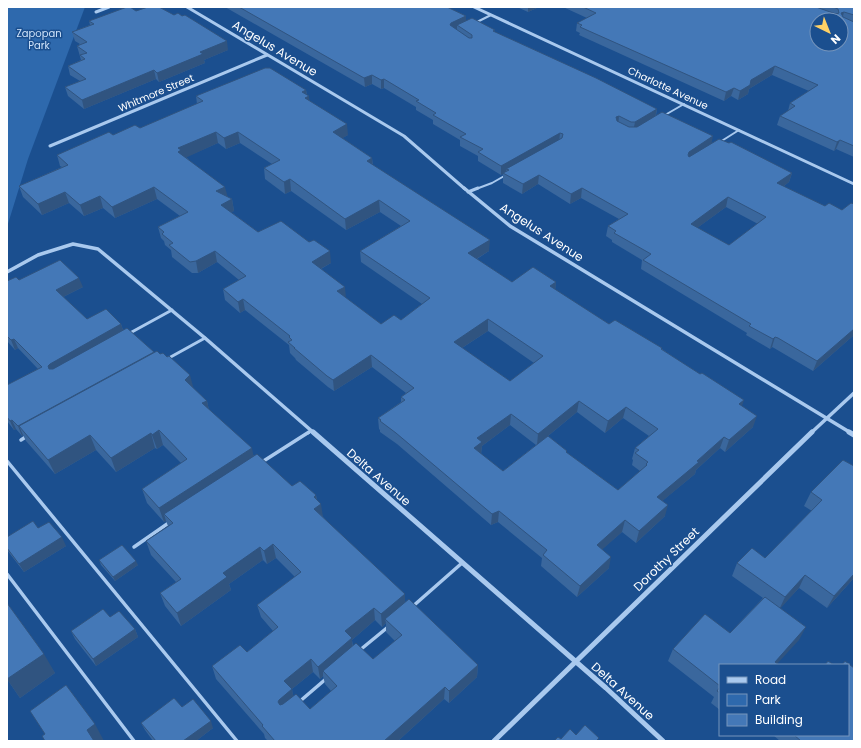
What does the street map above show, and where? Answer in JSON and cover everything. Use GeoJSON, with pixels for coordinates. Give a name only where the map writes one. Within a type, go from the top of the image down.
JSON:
{"type":"FeatureCollection","features":[{"type":"Feature","properties":{"kind":"street"},"geometry":{"type":"LineString","coordinates":[[96,12],[109,7]]}},
{"type":"Feature","properties":{"kind":"street","name":"Angelus Avenue"},"geometry":{"type":"LineString","coordinates":[[187,7],[404,136],[468,192],[510,226],[854,435]]}},
{"type":"Feature","properties":{"kind":"street","name":"Charlotte Avenue"},"geometry":{"type":"LineString","coordinates":[[474,7],[854,184]]}},
{"type":"Feature","properties":{"kind":"street","name":"Whitmore Street"},"geometry":{"type":"LineString","coordinates":[[50,146],[267,55]]}},
{"type":"Feature","properties":{"kind":"street","name":"Delta Avenue"},"geometry":{"type":"LineString","coordinates":[[7,272],[38,255],[74,244],[98,249],[206,338],[575,661],[663,741]]}},
{"type":"Feature","properties":{"kind":"street","name":"Dorothy Street"},"geometry":{"type":"LineString","coordinates":[[494,741],[575,661],[854,393]]}},
{"type":"Feature","properties":{"kind":"lane"},"geometry":{"type":"LineString","coordinates":[[472,24],[491,15]]}},
{"type":"Feature","properties":{"kind":"lane"},"geometry":{"type":"LineString","coordinates":[[663,117],[684,104]]}},
{"type":"Feature","properties":{"kind":"lane"},"geometry":{"type":"LineString","coordinates":[[720,142],[739,130]]}},
{"type":"Feature","properties":{"kind":"lane"},"geometry":{"type":"LineString","coordinates":[[468,192],[492,183],[511,172]]}},
{"type":"Feature","properties":{"kind":"lane"},"geometry":{"type":"LineString","coordinates":[[126,335],[172,310]]}},
{"type":"Feature","properties":{"kind":"lane"},"geometry":{"type":"LineString","coordinates":[[166,360],[206,338]]}},
{"type":"Feature","properties":{"kind":"lane"},"geometry":{"type":"LineString","coordinates":[[258,465],[311,431]]}},
{"type":"Feature","properties":{"kind":"lane"},"geometry":{"type":"LineString","coordinates":[[21,440],[33,433]]}},
{"type":"Feature","properties":{"kind":"lane"},"geometry":{"type":"LineString","coordinates":[[7,461],[237,741]]}},
{"type":"Feature","properties":{"kind":"lane"},"geometry":{"type":"LineString","coordinates":[[134,547],[173,520]]}},
{"type":"Feature","properties":{"kind":"lane"},"geometry":{"type":"LineString","coordinates":[[405,612],[462,563]]}},
{"type":"Feature","properties":{"kind":"lane"},"geometry":{"type":"LineString","coordinates":[[7,574],[134,741]]}},
{"type":"Feature","properties":{"kind":"lane"},"geometry":{"type":"LineString","coordinates":[[357,653],[393,623]]}},
{"type":"Feature","properties":{"kind":"lane"},"geometry":{"type":"LineString","coordinates":[[296,704],[332,674]]}},
{"type":"Feature","properties":{"kind":"green space","name":"Zapopan Park"},"geometry":{"type":"Polygon","coordinates":[[[7,7],[85,7],[28,159],[7,227],[7,7]]]}},
{"type":"Feature","properties":{"kind":"building"},"geometry":{"type":"Polygon","coordinates":[[[130,7],[136,11],[148,7],[159,7],[174,15],[178,13],[182,16],[185,15],[227,41],[200,52],[203,54],[157,73],[154,70],[82,100],[65,87],[86,79],[68,66],[85,59],[80,55],[87,53],[77,46],[87,42],[72,32],[94,24],[89,21],[130,7]]]}},
{"type":"Feature","properties":{"kind":"building"},"geometry":{"type":"Polygon","coordinates":[[[239,7],[447,7],[466,16],[451,23],[450,25],[469,38],[472,38],[472,35],[457,25],[472,18],[495,30],[493,31],[596,78],[657,109],[635,122],[631,122],[619,116],[616,117],[617,121],[629,127],[637,127],[662,112],[713,136],[689,152],[689,157],[719,139],[729,143],[731,142],[792,173],[777,183],[825,206],[829,203],[842,210],[851,203],[854,204],[854,329],[817,361],[778,338],[775,337],[773,339],[749,326],[751,324],[643,260],[651,254],[614,233],[616,231],[608,226],[628,214],[582,188],[571,194],[539,175],[523,184],[503,173],[509,170],[506,169],[562,138],[563,134],[560,133],[501,166],[478,152],[483,149],[460,137],[466,134],[433,115],[436,113],[416,101],[419,100],[384,79],[381,80],[372,75],[364,78],[239,7]],[[728,197],[691,224],[729,245],[766,217],[728,197]]]}},
{"type":"Feature","properties":{"kind":"building"},"geometry":{"type":"Polygon","coordinates":[[[583,7],[816,7],[830,12],[809,12],[809,52],[849,52],[849,20],[854,22],[854,146],[840,140],[837,142],[780,116],[795,106],[790,103],[818,85],[775,66],[751,80],[750,85],[740,91],[734,88],[726,92],[580,27],[582,25],[577,23],[596,13],[583,7]]]}},
{"type":"Feature","properties":{"kind":"building"},"geometry":{"type":"Polygon","coordinates":[[[833,7],[854,7],[854,15],[849,14],[849,12],[839,12],[838,9],[833,7]]]}},
{"type":"Feature","properties":{"kind":"building"},"geometry":{"type":"Polygon","coordinates":[[[265,68],[270,68],[306,90],[302,92],[309,96],[305,98],[347,124],[333,132],[372,158],[367,161],[490,240],[468,253],[512,282],[533,267],[556,282],[550,286],[609,324],[615,320],[662,348],[661,349],[700,374],[702,373],[744,400],[739,404],[757,416],[729,440],[724,437],[697,461],[699,462],[657,497],[668,505],[639,531],[625,520],[597,545],[611,557],[580,586],[543,555],[547,550],[499,511],[492,514],[380,421],[381,420],[378,418],[405,400],[401,397],[414,388],[371,355],[333,380],[288,342],[292,340],[289,337],[290,336],[243,299],[238,302],[223,289],[246,276],[215,251],[196,261],[190,262],[169,245],[173,243],[162,234],[164,232],[158,227],[188,212],[154,187],[112,207],[100,196],[80,205],[65,192],[38,204],[19,186],[68,165],[57,155],[109,132],[113,135],[135,125],[140,128],[203,101],[196,96],[265,68]],[[216,132],[178,148],[181,150],[178,152],[225,187],[216,191],[232,199],[221,205],[258,232],[281,221],[309,242],[314,240],[330,251],[312,262],[345,287],[337,291],[381,324],[394,315],[401,320],[430,298],[360,251],[410,221],[379,200],[345,219],[290,179],[284,182],[264,168],[280,160],[238,132],[224,138],[216,132]],[[488,319],[454,342],[510,381],[543,356],[488,319]],[[579,401],[538,434],[511,414],[477,438],[482,442],[474,448],[503,471],[548,436],[567,451],[566,452],[618,490],[647,465],[646,464],[648,462],[635,453],[639,450],[635,448],[658,429],[626,407],[608,421],[579,401]]]}},
{"type":"Feature","properties":{"kind":"building"},"geometry":{"type":"Polygon","coordinates":[[[60,260],[79,278],[56,290],[87,319],[106,309],[121,324],[50,364],[48,366],[49,369],[53,369],[127,328],[154,352],[18,426],[7,417],[7,385],[42,367],[14,339],[11,340],[7,336],[7,281],[16,277],[19,280],[60,260]]]}},
{"type":"Feature","properties":{"kind":"building"},"geometry":{"type":"Polygon","coordinates":[[[157,351],[160,354],[163,353],[167,357],[169,356],[190,375],[185,380],[207,401],[202,403],[252,448],[159,508],[142,489],[187,459],[159,430],[152,435],[151,433],[111,458],[90,435],[48,460],[19,426],[157,351]]]}},
{"type":"Feature","properties":{"kind":"building"},"geometry":{"type":"Polygon","coordinates":[[[257,454],[292,486],[300,481],[316,495],[314,497],[321,504],[314,509],[405,594],[381,614],[374,608],[345,631],[352,638],[318,667],[311,659],[284,681],[292,689],[279,700],[278,702],[280,705],[296,694],[310,709],[337,686],[323,671],[356,643],[373,659],[402,635],[385,619],[409,599],[478,665],[449,691],[445,687],[384,741],[275,741],[212,666],[240,645],[247,652],[278,627],[257,605],[301,572],[273,544],[264,551],[260,547],[223,573],[227,577],[177,613],[160,593],[181,579],[146,541],[173,523],[164,514],[257,454]]]}},
{"type":"Feature","properties":{"kind":"building"},"geometry":{"type":"Polygon","coordinates":[[[843,460],[854,466],[854,574],[834,596],[805,575],[785,597],[737,563],[752,548],[765,558],[822,500],[811,492],[843,460]]]}},
{"type":"Feature","properties":{"kind":"building"},"geometry":{"type":"Polygon","coordinates":[[[33,521],[38,528],[49,522],[62,537],[19,564],[7,548],[7,537],[33,521]]]}},
{"type":"Feature","properties":{"kind":"building"},"geometry":{"type":"Polygon","coordinates":[[[122,545],[136,561],[113,577],[99,560],[122,545]]]}},
{"type":"Feature","properties":{"kind":"building"},"geometry":{"type":"Polygon","coordinates":[[[765,597],[806,627],[775,662],[778,664],[719,664],[719,685],[673,649],[705,614],[730,633],[765,597]]]}},
{"type":"Feature","properties":{"kind":"building"},"geometry":{"type":"Polygon","coordinates":[[[7,603],[44,654],[7,679],[7,603]]]}},
{"type":"Feature","properties":{"kind":"building"},"geometry":{"type":"Polygon","coordinates":[[[103,609],[110,617],[119,611],[135,629],[93,659],[71,631],[103,609]]]}},
{"type":"Feature","properties":{"kind":"building"},"geometry":{"type":"Polygon","coordinates":[[[828,661],[832,664],[826,664],[828,661]]]}},
{"type":"Feature","properties":{"kind":"building"},"geometry":{"type":"Polygon","coordinates":[[[849,664],[854,668],[854,741],[801,741],[795,736],[849,736],[849,664]]]}},
{"type":"Feature","properties":{"kind":"building"},"geometry":{"type":"Polygon","coordinates":[[[66,685],[95,724],[87,730],[94,741],[45,741],[42,736],[45,734],[30,711],[66,685]]]}},
{"type":"Feature","properties":{"kind":"building"},"geometry":{"type":"Polygon","coordinates":[[[174,698],[182,707],[193,699],[211,721],[183,741],[156,741],[141,723],[174,698]]]}},
{"type":"Feature","properties":{"kind":"building"},"geometry":{"type":"Polygon","coordinates":[[[585,725],[599,738],[596,741],[554,741],[558,737],[561,739],[570,729],[576,735],[585,725]]]}}]}
